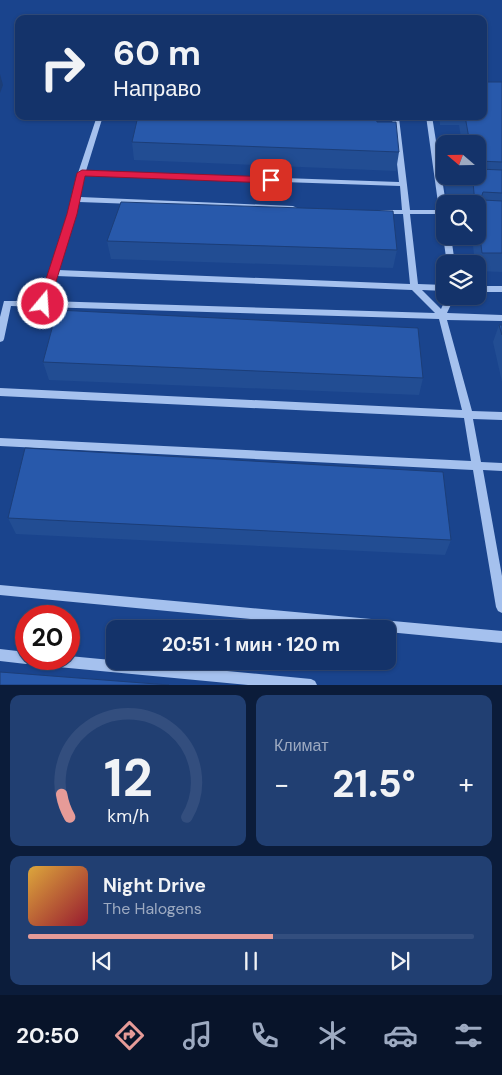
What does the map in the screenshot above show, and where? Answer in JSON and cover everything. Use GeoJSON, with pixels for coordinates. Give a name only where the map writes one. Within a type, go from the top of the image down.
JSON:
{"type":"FeatureCollection","features":[{"type":"Feature","properties":{"kind":"lane"},"geometry":{"type":"LineString","coordinates":[[43,304],[99,120]]}},
{"type":"Feature","properties":{"kind":"lane"},"geometry":{"type":"LineString","coordinates":[[395,120],[414,287],[442,315],[468,415],[502,607]]}},
{"type":"Feature","properties":{"kind":"lane"},"geometry":{"type":"LineString","coordinates":[[430,120],[436,162]]}},
{"type":"Feature","properties":{"kind":"lane"},"geometry":{"type":"LineString","coordinates":[[82,173],[404,184]]}},
{"type":"Feature","properties":{"kind":"lane"},"geometry":{"type":"LineString","coordinates":[[76,199],[305,209]]}},
{"type":"Feature","properties":{"kind":"lane"},"geometry":{"type":"LineString","coordinates":[[375,211],[436,212]]}},
{"type":"Feature","properties":{"kind":"lane"},"geometry":{"type":"LineString","coordinates":[[53,273],[436,288]]}},
{"type":"Feature","properties":{"kind":"lane"},"geometry":{"type":"LineString","coordinates":[[486,289],[502,289]]}},
{"type":"Feature","properties":{"kind":"lane"},"geometry":{"type":"LineString","coordinates":[[0,339],[7,303],[502,318]]}},
{"type":"Feature","properties":{"kind":"lane"},"geometry":{"type":"LineString","coordinates":[[442,315],[447,305]]}},
{"type":"Feature","properties":{"kind":"lane"},"geometry":{"type":"LineString","coordinates":[[0,392],[502,416]]}},
{"type":"Feature","properties":{"kind":"lane"},"geometry":{"type":"LineString","coordinates":[[0,442],[502,467]]}},
{"type":"Feature","properties":{"kind":"lane"},"geometry":{"type":"LineString","coordinates":[[0,590],[502,638]]}},
{"type":"Feature","properties":{"kind":"lane"},"geometry":{"type":"LineString","coordinates":[[0,655],[15,657]]}},
{"type":"Feature","properties":{"kind":"lane"},"geometry":{"type":"LineString","coordinates":[[80,663],[311,685]]}},
{"type":"Feature","properties":{"kind":"building"},"geometry":{"type":"Polygon","coordinates":[[[487,82],[502,82],[502,162],[486,161],[486,135],[468,135],[466,120],[487,120],[487,82]]]}},
{"type":"Feature","properties":{"kind":"building"},"geometry":{"type":"Polygon","coordinates":[[[137,120],[377,120],[377,122],[396,122],[399,152],[132,142],[137,120]]]}},
{"type":"Feature","properties":{"kind":"building"},"geometry":{"type":"Polygon","coordinates":[[[486,169],[502,170],[502,193],[483,192],[482,195],[474,195],[473,185],[486,185],[486,169]]]}},
{"type":"Feature","properties":{"kind":"building"},"geometry":{"type":"Polygon","coordinates":[[[486,200],[502,201],[502,253],[482,253],[481,245],[486,245],[486,200]]]}},
{"type":"Feature","properties":{"kind":"building"},"geometry":{"type":"Polygon","coordinates":[[[121,202],[393,211],[397,250],[107,241],[121,202]]]}},
{"type":"Feature","properties":{"kind":"building"},"geometry":{"type":"Polygon","coordinates":[[[57,310],[418,328],[423,378],[43,362],[57,310]]]}},
{"type":"Feature","properties":{"kind":"building"},"geometry":{"type":"Polygon","coordinates":[[[25,448],[443,472],[451,540],[8,518],[25,448]]]}},
{"type":"Feature","properties":{"kind":"building"},"geometry":{"type":"Polygon","coordinates":[[[0,672],[169,685],[0,685],[0,672]]]}},
{"type":"Feature","properties":{"kind":"route"},"geometry":{"type":"LineString","coordinates":[[43,304],[72,214],[82,173],[271,180]]}}]}
